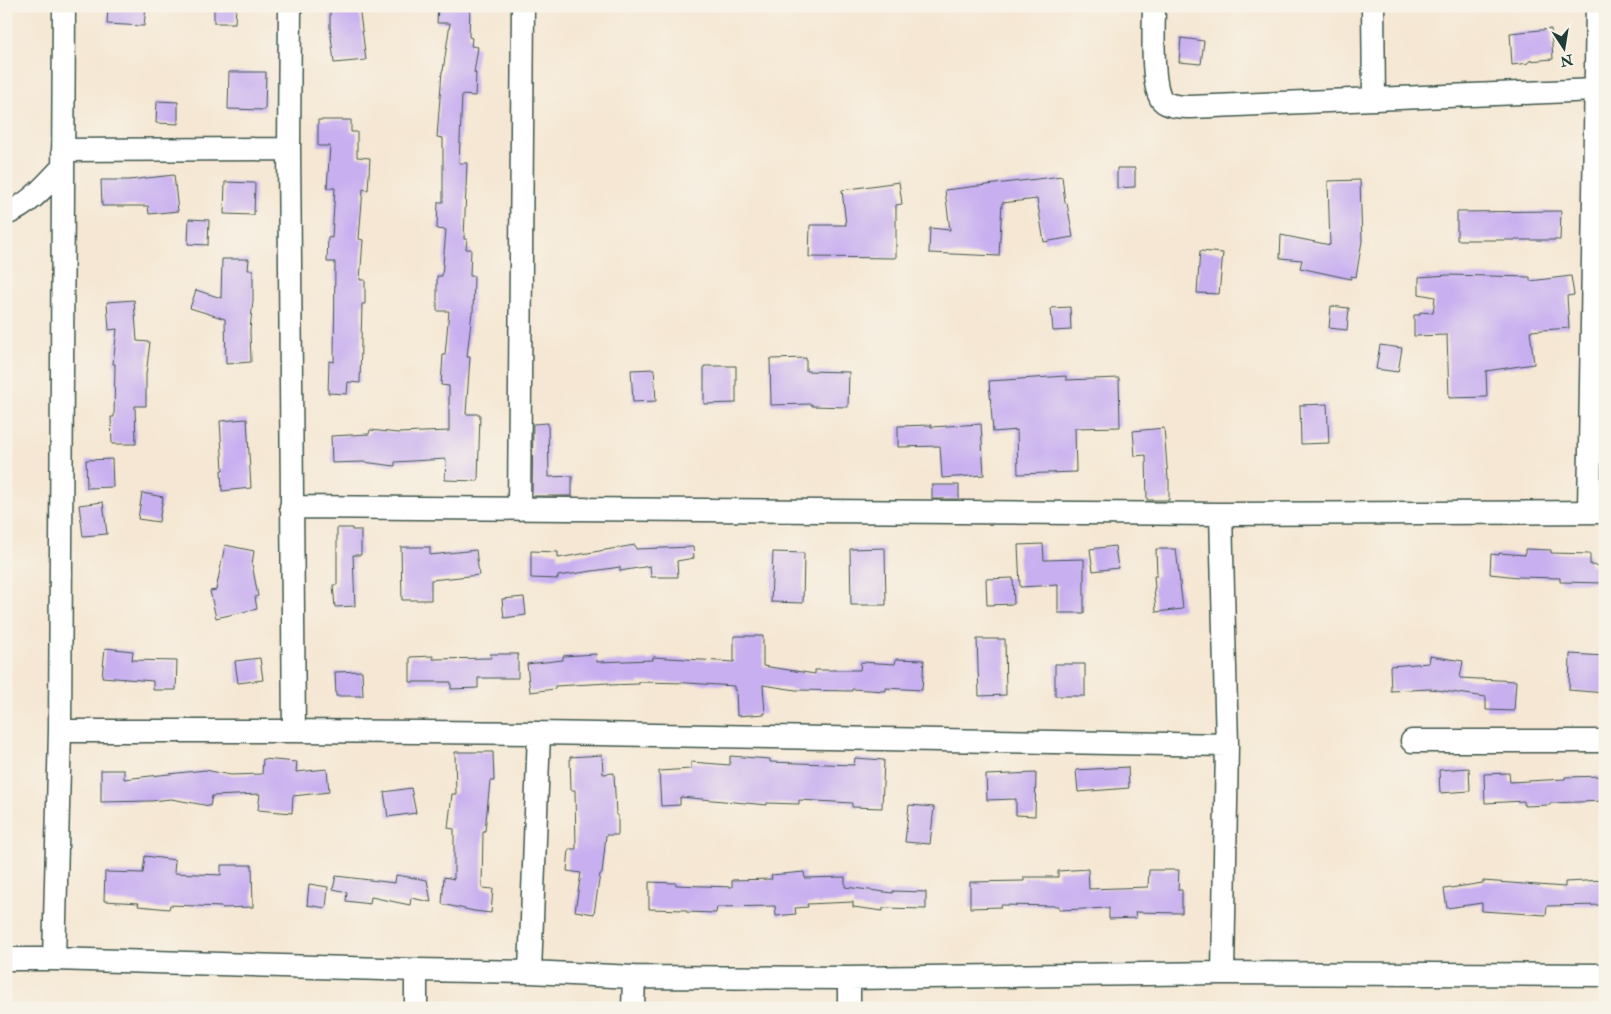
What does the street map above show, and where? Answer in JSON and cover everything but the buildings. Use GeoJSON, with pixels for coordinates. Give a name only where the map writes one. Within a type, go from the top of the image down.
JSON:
{"type":"FeatureCollection","features":[{"type":"Feature","properties":{"kind":"street"},"geometry":{"type":"LineString","coordinates":[[54,959],[60,731],[64,6]]}},
{"type":"Feature","properties":{"kind":"street"},"geometry":{"type":"LineString","coordinates":[[290,6],[289,149],[294,731]]}},
{"type":"Feature","properties":{"kind":"street"},"geometry":{"type":"LineString","coordinates":[[519,509],[523,6]]}},
{"type":"Feature","properties":{"kind":"street"},"geometry":{"type":"LineString","coordinates":[[1154,6],[1155,84],[1160,98],[1171,105],[1191,107],[1374,99],[1598,75]]}},
{"type":"Feature","properties":{"kind":"street"},"geometry":{"type":"LineString","coordinates":[[1374,6],[1374,99]]}},
{"type":"Feature","properties":{"kind":"street"},"geometry":{"type":"LineString","coordinates":[[291,507],[1221,514],[1597,512],[1597,6]]}},
{"type":"Feature","properties":{"kind":"street"},"geometry":{"type":"LineString","coordinates":[[62,159],[289,149]]}},
{"type":"Feature","properties":{"kind":"street"},"geometry":{"type":"LineString","coordinates":[[6,214],[17,209],[41,190],[62,159]]}},
{"type":"Feature","properties":{"kind":"street"},"geometry":{"type":"LineString","coordinates":[[1221,514],[1227,745],[1223,974]]}},
{"type":"Feature","properties":{"kind":"street"},"geometry":{"type":"LineString","coordinates":[[60,731],[539,733],[1227,745]]}},
{"type":"Feature","properties":{"kind":"street"},"geometry":{"type":"LineString","coordinates":[[530,972],[539,733]]}},
{"type":"Feature","properties":{"kind":"street"},"geometry":{"type":"LineString","coordinates":[[1412,741],[1605,741]]}},
{"type":"Feature","properties":{"kind":"street"},"geometry":{"type":"LineString","coordinates":[[6,959],[530,972],[634,977],[849,978],[1223,974],[1605,975]]}},
{"type":"Feature","properties":{"kind":"street"},"geometry":{"type":"LineString","coordinates":[[416,970],[416,1008]]}},
{"type":"Feature","properties":{"kind":"street"},"geometry":{"type":"LineString","coordinates":[[634,977],[634,1008]]}},
{"type":"Feature","properties":{"kind":"street"},"geometry":{"type":"LineString","coordinates":[[849,978],[849,1008]]}}]}
